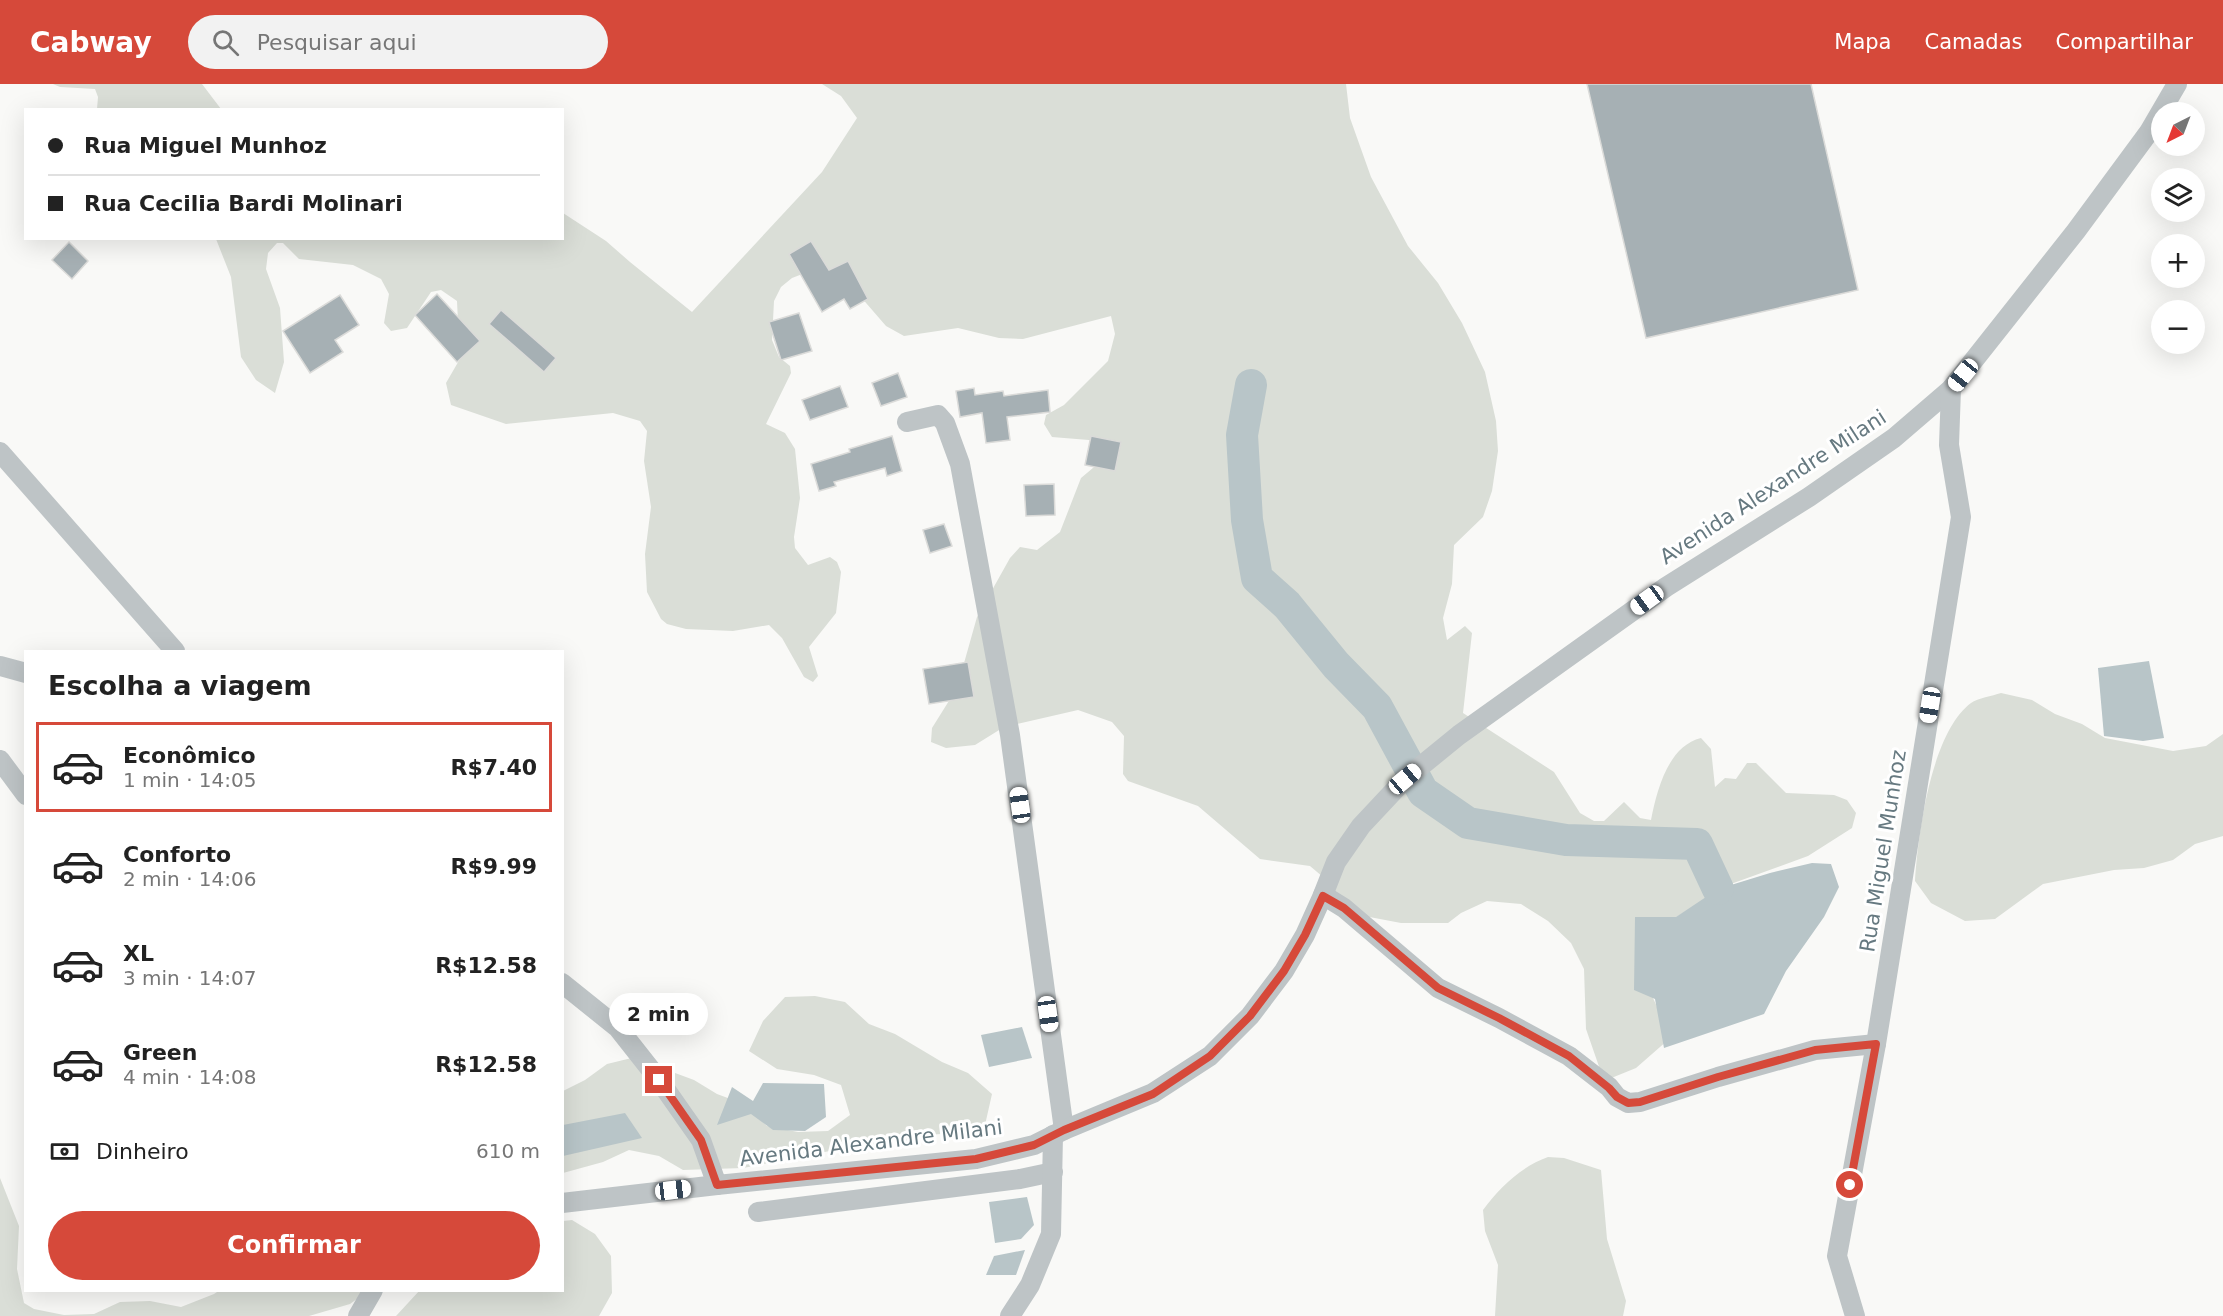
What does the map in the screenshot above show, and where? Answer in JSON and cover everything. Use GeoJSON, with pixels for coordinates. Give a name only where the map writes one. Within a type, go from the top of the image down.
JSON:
{"type":"FeatureCollection","features":[{"type":"Feature","properties":{"kind":"street","name":"Avenida Alexandre Milani"},"geometry":{"type":"LineString","coordinates":[[564,1203],[976,1159],[1034,1145],[1059,1132],[1153,1094],[1210,1056],[1250,1016],[1284,971],[1305,935],[1336,862],[1361,826],[1405,779],[1459,735],[1666,587],[1809,497],[1894,438],[1951,389],[2076,231],[2149,132],[2177,84]]}},
{"type":"Feature","properties":{"kind":"street","name":"Rua Miguel Munhoz"},"geometry":{"type":"LineString","coordinates":[[1855,1316],[1837,1256],[1876,1044],[1961,517],[1949,446],[1951,389]]}},
{"type":"Feature","properties":{"kind":"street"},"geometry":{"type":"LineString","coordinates":[[907,422],[938,415],[945,423],[960,464],[1010,735],[1059,1132],[1053,1172],[1051,1234],[1030,1285],[1010,1316]]}},
{"type":"Feature","properties":{"kind":"street"},"geometry":{"type":"LineString","coordinates":[[0,452],[174,650]]}},
{"type":"Feature","properties":{"kind":"street"},"geometry":{"type":"LineString","coordinates":[[0,666],[24,672]]}},
{"type":"Feature","properties":{"kind":"street"},"geometry":{"type":"LineString","coordinates":[[0,760],[24,792]]}},
{"type":"Feature","properties":{"kind":"street"},"geometry":{"type":"LineString","coordinates":[[1323,896],[1344,908],[1438,988],[1569,1056],[1617,1097],[1628,1103],[1640,1102],[1815,1050],[1876,1044]]}},
{"type":"Feature","properties":{"kind":"street"},"geometry":{"type":"LineString","coordinates":[[564,984],[618,1028],[659,1080],[701,1140],[717,1185]]}},
{"type":"Feature","properties":{"kind":"street"},"geometry":{"type":"LineString","coordinates":[[758,1212],[1020,1179],[1053,1172]]}},
{"type":"Feature","properties":{"kind":"street"},"geometry":{"type":"LineString","coordinates":[[358,1316],[372,1292]]}},
{"type":"Feature","properties":{"kind":"shaded area"},"geometry":{"type":"Polygon","coordinates":[[[53,84],[202,84],[220,108],[97,108],[98,97],[95,89],[60,87],[53,84]]]}},
{"type":"Feature","properties":{"kind":"shaded area"},"geometry":{"type":"Polygon","coordinates":[[[822,84],[1346,84],[1350,118],[1371,177],[1408,246],[1438,283],[1462,323],[1485,372],[1496,421],[1498,451],[1492,491],[1483,517],[1454,545],[1452,584],[1443,618],[1447,640],[1465,626],[1472,633],[1463,713],[1554,772],[1580,813],[1594,821],[1604,821],[1624,802],[1640,818],[1651,820],[1661,783],[1672,760],[1680,750],[1701,738],[1711,749],[1715,787],[1725,778],[1736,779],[1747,763],[1756,763],[1786,793],[1834,795],[1847,800],[1856,813],[1852,828],[1808,856],[1728,885],[1662,926],[1653,998],[1668,1031],[1668,1040],[1636,1068],[1604,1081],[1586,1029],[1584,969],[1571,943],[1548,921],[1521,904],[1487,901],[1461,913],[1448,923],[1401,923],[1359,915],[1338,901],[1323,877],[1310,866],[1260,859],[1198,806],[1128,781],[1123,774],[1124,736],[1112,722],[1078,710],[1004,727],[975,745],[946,748],[931,742],[932,728],[957,688],[977,617],[1010,558],[1020,547],[1037,550],[1060,532],[1081,478],[1106,457],[1101,441],[1052,437],[1044,424],[1046,415],[1064,405],[1108,361],[1115,334],[1111,316],[1023,339],[999,338],[958,328],[904,336],[886,326],[860,296],[805,273],[792,278],[781,287],[774,301],[772,340],[779,357],[790,366],[791,373],[766,424],[785,433],[795,449],[800,498],[794,537],[795,548],[808,565],[830,557],[837,562],[841,572],[836,613],[809,647],[818,676],[813,682],[804,677],[782,638],[769,625],[733,631],[686,629],[667,624],[661,619],[647,592],[645,554],[651,507],[644,461],[647,431],[640,421],[613,413],[506,424],[451,405],[446,383],[468,345],[458,322],[457,301],[441,290],[431,292],[407,328],[391,331],[384,323],[389,294],[381,279],[353,265],[299,259],[283,243],[277,243],[268,253],[266,269],[280,308],[284,362],[275,393],[256,380],[241,357],[231,277],[216,240],[564,240],[564,214],[606,241],[692,312],[822,172],[857,118],[841,96],[822,84]]]}},
{"type":"Feature","properties":{"kind":"shaded area"},"geometry":{"type":"Polygon","coordinates":[[[2149,661],[2164,738],[2143,741],[2104,736],[2098,668],[2149,661]]]}},
{"type":"Feature","properties":{"kind":"shaded area"},"geometry":{"type":"Polygon","coordinates":[[[2001,693],[2032,700],[2105,738],[2173,751],[2206,746],[2223,734],[2223,836],[2195,844],[2173,860],[2144,868],[2114,870],[2043,884],[1995,919],[1965,921],[1931,903],[1915,881],[1923,812],[1936,760],[1957,717],[1971,703],[2001,693]]]}},
{"type":"Feature","properties":{"kind":"shaded area"},"geometry":{"type":"Polygon","coordinates":[[[1812,863],[1831,864],[1839,887],[1824,917],[1786,971],[1764,1014],[1664,1048],[1655,999],[1634,990],[1635,917],[1676,917],[1718,889],[1812,863]]]}},
{"type":"Feature","properties":{"kind":"shaded area"},"geometry":{"type":"Polygon","coordinates":[[[815,996],[845,1002],[869,1024],[895,1034],[942,1062],[968,1073],[992,1094],[985,1125],[956,1133],[926,1135],[900,1147],[840,1149],[743,1168],[683,1170],[659,1156],[629,1150],[603,1162],[564,1173],[564,1090],[585,1080],[607,1064],[644,1055],[667,1070],[744,1104],[767,1126],[798,1132],[828,1131],[850,1115],[841,1085],[814,1075],[777,1069],[749,1051],[763,1021],[785,997],[815,996]]]}},
{"type":"Feature","properties":{"kind":"shaded area"},"geometry":{"type":"Polygon","coordinates":[[[1022,1027],[1032,1058],[989,1067],[981,1035],[1022,1027]]]}},
{"type":"Feature","properties":{"kind":"shaded area"},"geometry":{"type":"Polygon","coordinates":[[[763,1083],[824,1084],[826,1117],[805,1131],[773,1130],[751,1114],[717,1125],[732,1087],[753,1101],[763,1083]]]}},
{"type":"Feature","properties":{"kind":"shaded area"},"geometry":{"type":"Polygon","coordinates":[[[625,1113],[642,1138],[564,1156],[564,1125],[625,1113]]]}},
{"type":"Feature","properties":{"kind":"shaded area"},"geometry":{"type":"Polygon","coordinates":[[[1548,1157],[1564,1158],[1601,1170],[1607,1239],[1626,1301],[1623,1316],[1495,1316],[1498,1265],[1485,1231],[1483,1210],[1512,1179],[1529,1166],[1548,1157]]]}},
{"type":"Feature","properties":{"kind":"shaded area"},"geometry":{"type":"Polygon","coordinates":[[[0,1178],[19,1226],[17,1269],[24,1303],[34,1309],[64,1315],[94,1314],[120,1302],[150,1301],[181,1307],[217,1292],[366,1292],[350,1304],[309,1316],[0,1316],[0,1178]]]}},
{"type":"Feature","properties":{"kind":"shaded area"},"geometry":{"type":"Polygon","coordinates":[[[1027,1197],[1034,1225],[1021,1239],[995,1243],[989,1202],[1027,1197]]]}},
{"type":"Feature","properties":{"kind":"shaded area"},"geometry":{"type":"Polygon","coordinates":[[[572,1220],[595,1234],[611,1256],[612,1293],[599,1316],[396,1316],[418,1292],[564,1292],[564,1221],[572,1220]]]}},
{"type":"Feature","properties":{"kind":"shaded area"},"geometry":{"type":"Polygon","coordinates":[[[1025,1250],[1016,1275],[986,1275],[994,1256],[1025,1250]]]}},
{"type":"Feature","properties":{"kind":"building"},"geometry":{"type":"Polygon","coordinates":[[[1587,84],[1811,84],[1858,290],[1646,338],[1587,84]]]}},
{"type":"Feature","properties":{"kind":"building"},"geometry":{"type":"Polygon","coordinates":[[[811,241],[829,270],[848,261],[868,299],[850,309],[844,299],[822,312],[789,254],[811,241]]]}},
{"type":"Feature","properties":{"kind":"building"},"geometry":{"type":"Polygon","coordinates":[[[69,242],[88,261],[72,279],[52,260],[69,242]]]}},
{"type":"Feature","properties":{"kind":"building"},"geometry":{"type":"Polygon","coordinates":[[[437,294],[480,341],[457,362],[415,315],[437,294]]]}},
{"type":"Feature","properties":{"kind":"building"},"geometry":{"type":"Polygon","coordinates":[[[340,295],[359,325],[335,340],[343,352],[310,373],[283,331],[340,295]]]}},
{"type":"Feature","properties":{"kind":"building"},"geometry":{"type":"Polygon","coordinates":[[[501,310],[556,358],[544,372],[489,324],[501,310]]]}},
{"type":"Feature","properties":{"kind":"building"},"geometry":{"type":"Polygon","coordinates":[[[799,313],[812,351],[781,360],[769,322],[799,313]]]}},
{"type":"Feature","properties":{"kind":"building"},"geometry":{"type":"Polygon","coordinates":[[[898,373],[907,397],[881,406],[872,383],[898,373]]]}},
{"type":"Feature","properties":{"kind":"building"},"geometry":{"type":"Polygon","coordinates":[[[840,386],[848,407],[810,420],[802,400],[840,386]]]}},
{"type":"Feature","properties":{"kind":"building"},"geometry":{"type":"Polygon","coordinates":[[[974,388],[975,395],[1003,391],[1004,396],[1048,390],[1050,412],[1007,417],[1010,440],[986,443],[982,413],[960,417],[956,391],[974,388]]]}},
{"type":"Feature","properties":{"kind":"building"},"geometry":{"type":"Polygon","coordinates":[[[892,436],[902,471],[887,476],[885,468],[834,482],[836,486],[819,491],[811,464],[892,436]]]}},
{"type":"Feature","properties":{"kind":"building"},"geometry":{"type":"Polygon","coordinates":[[[1091,436],[1121,442],[1115,471],[1085,465],[1091,436]]]}},
{"type":"Feature","properties":{"kind":"building"},"geometry":{"type":"Polygon","coordinates":[[[1054,484],[1055,515],[1026,516],[1024,485],[1054,484]]]}},
{"type":"Feature","properties":{"kind":"building"},"geometry":{"type":"Polygon","coordinates":[[[944,524],[952,546],[930,553],[923,530],[944,524]]]}},
{"type":"Feature","properties":{"kind":"building"},"geometry":{"type":"Polygon","coordinates":[[[968,662],[974,697],[929,704],[923,669],[968,662]]]}},
{"type":"Feature","properties":{"kind":"waterway"},"geometry":{"type":"LineString","coordinates":[[1251,385],[1242,435],[1247,520],[1257,578],[1287,605],[1336,665],[1377,707],[1423,792],[1468,823],[1566,840],[1697,844],[1718,889]]}},
{"type":"Feature","properties":{"kind":"route"},"geometry":{"type":"LineString","coordinates":[[659,1080],[701,1140],[717,1185],[976,1159],[1034,1145],[1064,1130],[1153,1094],[1210,1056],[1250,1016],[1284,971],[1305,935],[1323,896],[1344,908],[1438,988],[1569,1056],[1617,1097],[1628,1103],[1640,1102],[1815,1050],[1876,1044],[1850,1185]]}}]}
